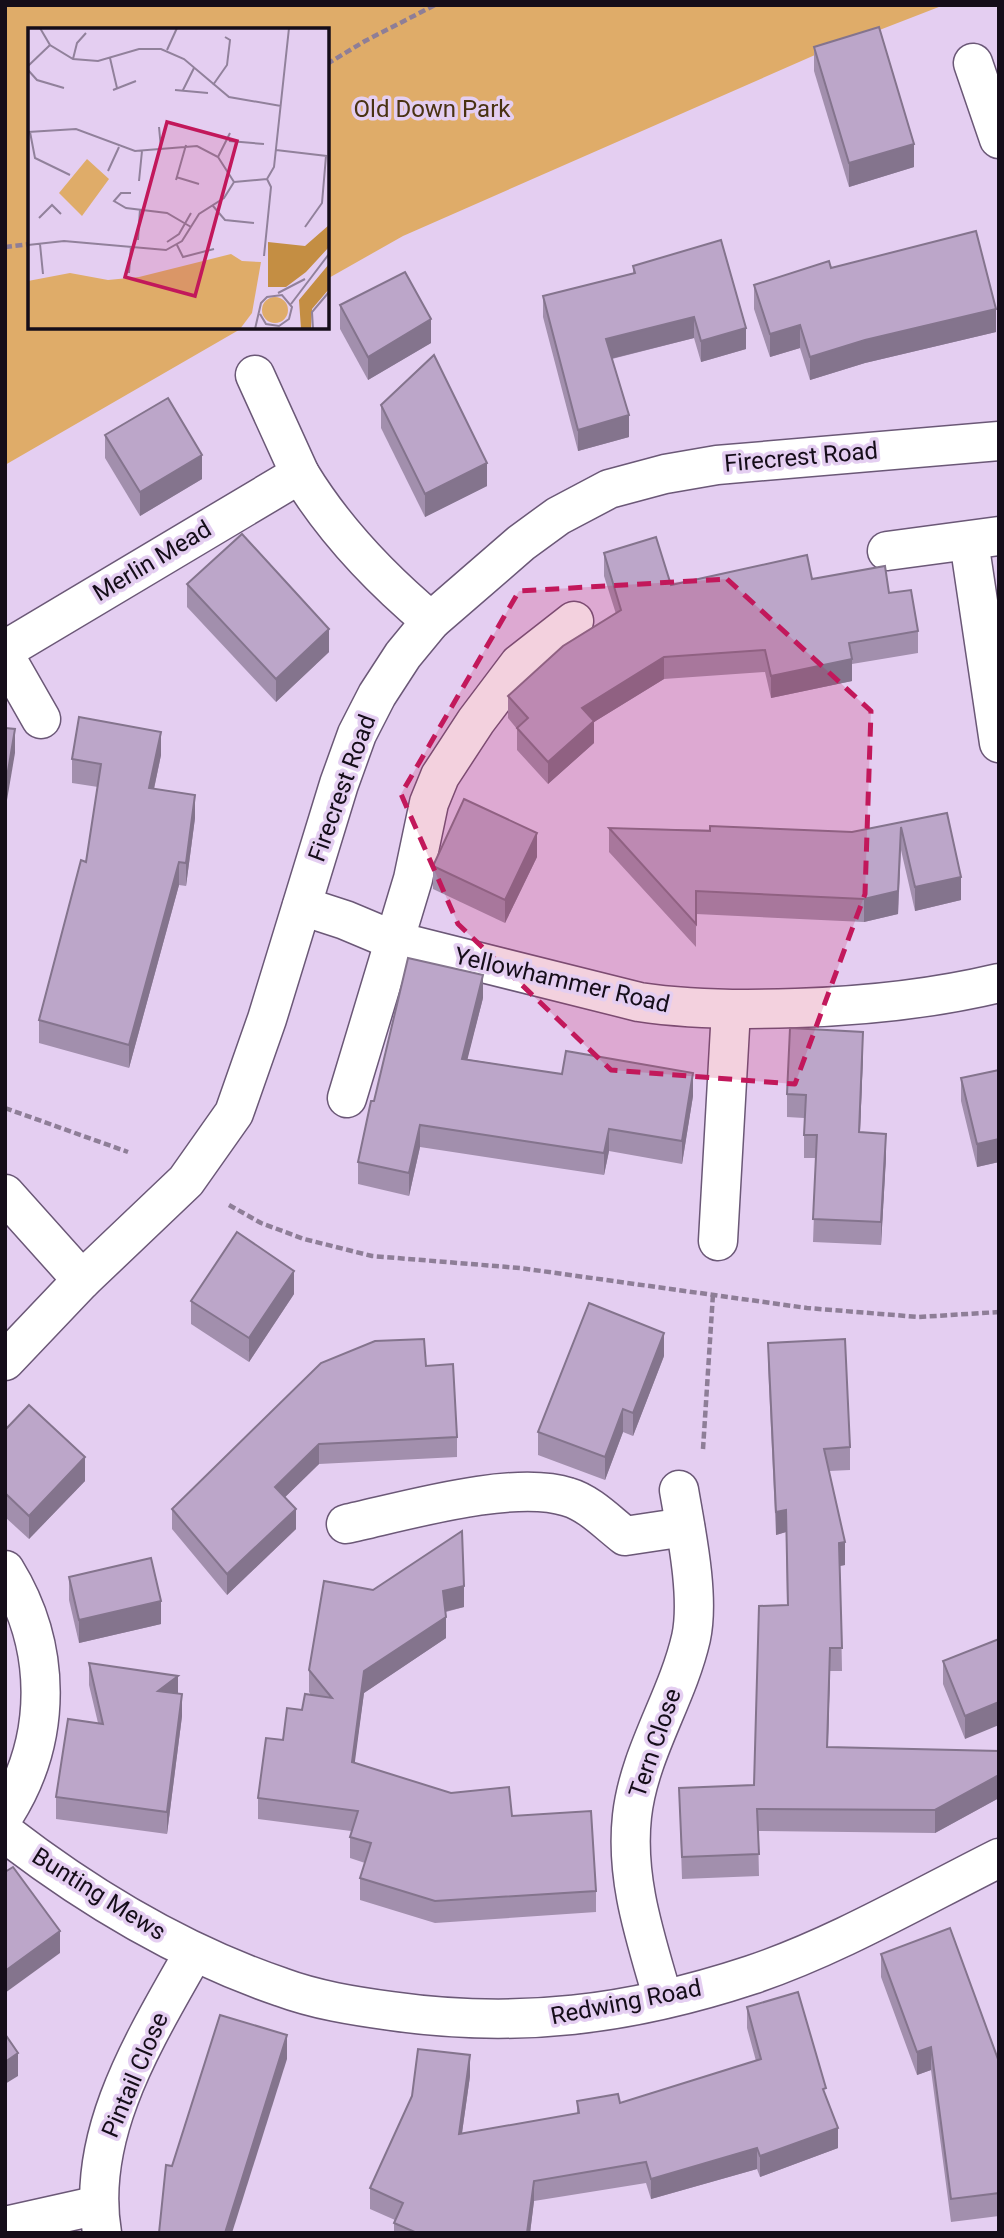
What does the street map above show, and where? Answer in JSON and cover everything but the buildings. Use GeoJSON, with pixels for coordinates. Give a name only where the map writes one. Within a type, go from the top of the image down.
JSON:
{"type":"FeatureCollection","features":[{"type":"Feature","properties":{"kind":"street"},"geometry":{"type":"LineString","coordinates":[[973,63],[999,139]]}},
{"type":"Feature","properties":{"kind":"street"},"geometry":{"type":"LineString","coordinates":[[254,375],[300,474],[316,500],[364,558],[398,593],[431,621]]}},
{"type":"Feature","properties":{"kind":"street","name":"Firecrest Road"},"geometry":{"type":"LineString","coordinates":[[5,1361],[82,1280],[186,1181],[234,1113],[267,1019],[339,784],[357,734],[383,685],[431,621],[521,543],[558,516],[609,489],[665,474],[717,465],[999,441]]}},
{"type":"Feature","properties":{"kind":"street","name":"Merlin Mead"},"geometry":{"type":"LineString","coordinates":[[5,650],[300,474]]}},
{"type":"Feature","properties":{"kind":"street"},"geometry":{"type":"LineString","coordinates":[[887,551],[984,539],[999,743]]}},
{"type":"Feature","properties":{"kind":"street"},"geometry":{"type":"LineString","coordinates":[[346,1098],[395,941],[413,879],[429,803],[440,776],[481,712],[519,664],[574,621]]}},
{"type":"Feature","properties":{"kind":"street"},"geometry":{"type":"LineString","coordinates":[[5,656],[41,719]]}},
{"type":"Feature","properties":{"kind":"street","name":"Yellowhammer Road"},"geometry":{"type":"LineString","coordinates":[[302,906],[395,941],[639,1002],[674,1007],[731,1010],[818,1007],[917,999],[999,983]]}},
{"type":"Feature","properties":{"kind":"street"},"geometry":{"type":"LineString","coordinates":[[718,1241],[731,1010]]}},
{"type":"Feature","properties":{"kind":"street"},"geometry":{"type":"LineString","coordinates":[[5,1194],[82,1280]]}},
{"type":"Feature","properties":{"kind":"street","name":"Tern Close"},"geometry":{"type":"LineString","coordinates":[[663,1999],[635,1895],[631,1843],[636,1793],[691,1638],[692,1591],[679,1490]]}},
{"type":"Feature","properties":{"kind":"street"},"geometry":{"type":"LineString","coordinates":[[346,1524],[490,1495],[525,1492],[569,1497],[585,1505],[625,1536],[685,1527]]}},
{"type":"Feature","properties":{"kind":"street"},"geometry":{"type":"LineString","coordinates":[[5,1570],[21,1597],[32,1626],[42,1685],[41,1716],[27,1773],[5,1814]]}},
{"type":"Feature","properties":{"kind":"street","name":"Bunting Mews"},"geometry":{"type":"LineString","coordinates":[[5,1833],[90,1894],[194,1952]]}},
{"type":"Feature","properties":{"kind":"street","name":"Redwing Road"},"geometry":{"type":"LineString","coordinates":[[194,1952],[283,1988],[329,2001],[417,2015],[509,2020],[603,2011],[663,1999],[751,1975],[797,1958],[995,1867]]}},
{"type":"Feature","properties":{"kind":"street","name":"Pintail Close"},"geometry":{"type":"LineString","coordinates":[[13,2224],[100,2219],[98,2190],[104,2147],[144,2043],[194,1952]]}},
{"type":"Feature","properties":{"kind":"path"},"geometry":{"type":"LineString","coordinates":[[329,63],[435,5]]}},
{"type":"Feature","properties":{"kind":"path"},"geometry":{"type":"LineString","coordinates":[[5,247],[28,244]]}},
{"type":"Feature","properties":{"kind":"path"},"geometry":{"type":"LineString","coordinates":[[5,1108],[128,1152]]}},
{"type":"Feature","properties":{"kind":"path"},"geometry":{"type":"LineString","coordinates":[[224,1202],[261,1223],[293,1235],[372,1256],[520,1268],[807,1308],[919,1317],[999,1312]]}},
{"type":"Feature","properties":{"kind":"path"},"geometry":{"type":"LineString","coordinates":[[679,1490],[705,1447],[718,1241]]}},
{"type":"Feature","properties":{"kind":"highlighted area"},"geometry":{"type":"Polygon","coordinates":[[[727,579],[871,711],[865,894],[795,1084],[611,1070],[458,924],[401,794],[519,591],[727,579]]]}},
{"type":"Feature","properties":{"kind":"green space","name":"Old Down Park"},"geometry":{"type":"Polygon","coordinates":[[[5,5],[944,5],[815,55],[403,236],[329,278],[329,28],[28,28],[28,329],[241,329],[5,465],[5,5]]]}}]}
